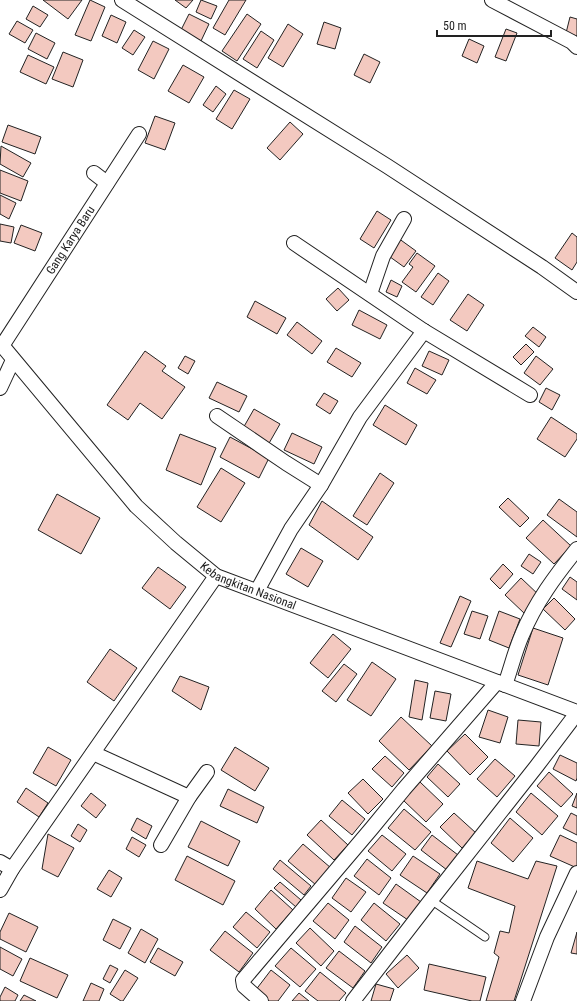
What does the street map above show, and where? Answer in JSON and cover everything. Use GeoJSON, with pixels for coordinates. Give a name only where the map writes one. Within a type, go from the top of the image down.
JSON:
{"type":"FeatureCollection","features":[{"type":"Feature","properties":{"kind":"street"},"geometry":{"type":"LineString","coordinates":[[122,0],[387,166],[542,267],[577,292]]}},
{"type":"Feature","properties":{"kind":"street"},"geometry":{"type":"LineString","coordinates":[[492,0],[572,42],[577,48]]}},
{"type":"Feature","properties":{"kind":"street","name":"Gang Karya Baru"},"geometry":{"type":"LineString","coordinates":[[1,345],[139,134]]}},
{"type":"Feature","properties":{"kind":"street"},"geometry":{"type":"LineString","coordinates":[[94,173],[108,183]]}},
{"type":"Feature","properties":{"kind":"street"},"geometry":{"type":"LineString","coordinates":[[370,294],[384,256],[404,219]]}},
{"type":"Feature","properties":{"kind":"street"},"geometry":{"type":"LineString","coordinates":[[294,243],[424,331],[530,395]]}},
{"type":"Feature","properties":{"kind":"street"},"geometry":{"type":"LineString","coordinates":[[257,591],[291,529],[320,485],[360,417],[424,331]]}},
{"type":"Feature","properties":{"kind":"street","name":"Kebangkitan Nasional"},"geometry":{"type":"LineString","coordinates":[[1,345],[136,506],[176,543],[216,576],[577,712]]}},
{"type":"Feature","properties":{"kind":"street"},"geometry":{"type":"LineString","coordinates":[[0,388],[13,360]]}},
{"type":"Feature","properties":{"kind":"street"},"geometry":{"type":"LineString","coordinates":[[217,416],[320,485]]}},
{"type":"Feature","properties":{"kind":"street"},"geometry":{"type":"LineString","coordinates":[[261,1001],[244,986],[243,980],[404,789],[501,683],[536,607],[555,576],[577,549]]}},
{"type":"Feature","properties":{"kind":"street"},"geometry":{"type":"LineString","coordinates":[[0,890],[6,866],[93,753],[216,576]]}},
{"type":"Feature","properties":{"kind":"street"},"geometry":{"type":"LineString","coordinates":[[353,1001],[536,767],[577,712]]}},
{"type":"Feature","properties":{"kind":"street"},"geometry":{"type":"LineString","coordinates":[[93,753],[188,797]]}},
{"type":"Feature","properties":{"kind":"street"},"geometry":{"type":"LineString","coordinates":[[161,845],[188,797],[207,772]]}},
{"type":"Feature","properties":{"kind":"street"},"geometry":{"type":"LineString","coordinates":[[522,1001],[547,937],[577,873]]}},
{"type":"Feature","properties":{"kind":"lane"},"geometry":{"type":"LineString","coordinates":[[431,900],[485,937]]}},
{"type":"Feature","properties":{"kind":"building"},"geometry":{"type":"Polygon","coordinates":[[[43,0],[82,0],[68,19],[43,0]]]}},
{"type":"Feature","properties":{"kind":"building"},"geometry":{"type":"Polygon","coordinates":[[[90,0],[105,7],[91,41],[75,35],[90,0]]]}},
{"type":"Feature","properties":{"kind":"building"},"geometry":{"type":"Polygon","coordinates":[[[175,0],[193,0],[186,8],[175,0]]]}},
{"type":"Feature","properties":{"kind":"building"},"geometry":{"type":"Polygon","coordinates":[[[201,0],[217,6],[211,19],[196,12],[201,0]]]}},
{"type":"Feature","properties":{"kind":"building"},"geometry":{"type":"Polygon","coordinates":[[[229,0],[246,0],[225,35],[213,28],[229,0]]]}},
{"type":"Feature","properties":{"kind":"building"},"geometry":{"type":"Polygon","coordinates":[[[33,6],[48,15],[40,27],[26,19],[33,6]]]}},
{"type":"Feature","properties":{"kind":"building"},"geometry":{"type":"Polygon","coordinates":[[[189,14],[209,24],[201,41],[181,30],[189,14]]]}},
{"type":"Feature","properties":{"kind":"building"},"geometry":{"type":"Polygon","coordinates":[[[247,14],[261,24],[237,61],[222,51],[247,14]]]}},
{"type":"Feature","properties":{"kind":"building"},"geometry":{"type":"Polygon","coordinates":[[[111,15],[126,22],[117,43],[102,36],[111,15]]]}},
{"type":"Feature","properties":{"kind":"building"},"geometry":{"type":"Polygon","coordinates":[[[570,17],[577,19],[577,36],[566,33],[570,17]]]}},
{"type":"Feature","properties":{"kind":"building"},"geometry":{"type":"Polygon","coordinates":[[[17,21],[33,30],[25,43],[9,34],[17,21]]]}},
{"type":"Feature","properties":{"kind":"building"},"geometry":{"type":"Polygon","coordinates":[[[324,22],[341,28],[335,49],[317,44],[324,22]]]}},
{"type":"Feature","properties":{"kind":"building"},"geometry":{"type":"Polygon","coordinates":[[[288,24],[303,34],[283,67],[268,58],[288,24]]]}},
{"type":"Feature","properties":{"kind":"building"},"geometry":{"type":"Polygon","coordinates":[[[506,29],[517,33],[506,61],[495,57],[506,29]]]}},
{"type":"Feature","properties":{"kind":"building"},"geometry":{"type":"Polygon","coordinates":[[[134,30],[145,37],[133,55],[122,48],[134,30]]]}},
{"type":"Feature","properties":{"kind":"building"},"geometry":{"type":"Polygon","coordinates":[[[261,31],[274,40],[257,68],[243,59],[261,31]]]}},
{"type":"Feature","properties":{"kind":"building"},"geometry":{"type":"Polygon","coordinates":[[[36,33],[55,43],[47,59],[28,49],[36,33]]]}},
{"type":"Feature","properties":{"kind":"building"},"geometry":{"type":"Polygon","coordinates":[[[469,39],[484,46],[477,63],[462,56],[469,39]]]}},
{"type":"Feature","properties":{"kind":"building"},"geometry":{"type":"Polygon","coordinates":[[[153,41],[169,49],[154,79],[138,70],[153,41]]]}},
{"type":"Feature","properties":{"kind":"building"},"geometry":{"type":"Polygon","coordinates":[[[63,52],[83,60],[73,87],[52,79],[63,52]]]}},
{"type":"Feature","properties":{"kind":"building"},"geometry":{"type":"Polygon","coordinates":[[[364,54],[380,62],[370,83],[354,75],[364,54]]]}},
{"type":"Feature","properties":{"kind":"building"},"geometry":{"type":"Polygon","coordinates":[[[28,55],[54,67],[46,84],[20,72],[28,55]]]}},
{"type":"Feature","properties":{"kind":"building"},"geometry":{"type":"Polygon","coordinates":[[[183,65],[204,77],[189,103],[168,91],[183,65]]]}},
{"type":"Feature","properties":{"kind":"building"},"geometry":{"type":"Polygon","coordinates":[[[216,86],[226,94],[213,112],[203,105],[216,86]]]}},
{"type":"Feature","properties":{"kind":"building"},"geometry":{"type":"Polygon","coordinates":[[[234,90],[250,99],[232,129],[216,119],[234,90]]]}},
{"type":"Feature","properties":{"kind":"building"},"geometry":{"type":"Polygon","coordinates":[[[155,116],[175,123],[165,150],[145,143],[155,116]]]}},
{"type":"Feature","properties":{"kind":"building"},"geometry":{"type":"Polygon","coordinates":[[[290,122],[303,134],[280,160],[267,148],[290,122]]]}},
{"type":"Feature","properties":{"kind":"building"},"geometry":{"type":"Polygon","coordinates":[[[8,125],[41,137],[35,154],[2,142],[8,125]]]}},
{"type":"Feature","properties":{"kind":"building"},"geometry":{"type":"Polygon","coordinates":[[[1,146],[31,163],[23,177],[0,164],[1,146]]]}},
{"type":"Feature","properties":{"kind":"building"},"geometry":{"type":"Polygon","coordinates":[[[0,170],[28,181],[21,201],[0,193],[0,170]]]}},
{"type":"Feature","properties":{"kind":"building"},"geometry":{"type":"Polygon","coordinates":[[[0,195],[16,203],[9,219],[0,214],[0,195]]]}},
{"type":"Feature","properties":{"kind":"building"},"geometry":{"type":"Polygon","coordinates":[[[377,211],[391,220],[374,248],[360,239],[377,211]]]}},
{"type":"Feature","properties":{"kind":"building"},"geometry":{"type":"Polygon","coordinates":[[[0,224],[14,227],[11,243],[0,241],[0,224]]]}},
{"type":"Feature","properties":{"kind":"building"},"geometry":{"type":"Polygon","coordinates":[[[21,225],[42,233],[35,251],[14,243],[21,225]]]}},
{"type":"Feature","properties":{"kind":"building"},"geometry":{"type":"Polygon","coordinates":[[[572,233],[577,237],[577,262],[572,270],[555,258],[572,233]]]}},
{"type":"Feature","properties":{"kind":"building"},"geometry":{"type":"Polygon","coordinates":[[[398,238],[416,251],[404,267],[386,254],[398,238]]]}},
{"type":"Feature","properties":{"kind":"building"},"geometry":{"type":"Polygon","coordinates":[[[417,253],[435,266],[416,292],[402,282],[413,267],[409,264],[417,253]]]}},
{"type":"Feature","properties":{"kind":"building"},"geometry":{"type":"Polygon","coordinates":[[[438,273],[449,281],[433,305],[421,297],[438,273]]]}},
{"type":"Feature","properties":{"kind":"building"},"geometry":{"type":"Polygon","coordinates":[[[391,280],[402,286],[397,297],[386,292],[391,280]]]}},
{"type":"Feature","properties":{"kind":"building"},"geometry":{"type":"Polygon","coordinates":[[[338,288],[349,300],[337,311],[326,299],[338,288]]]}},
{"type":"Feature","properties":{"kind":"building"},"geometry":{"type":"Polygon","coordinates":[[[468,294],[484,305],[467,331],[450,320],[468,294]]]}},
{"type":"Feature","properties":{"kind":"building"},"geometry":{"type":"Polygon","coordinates":[[[255,301],[286,318],[277,334],[247,317],[255,301]]]}},
{"type":"Feature","properties":{"kind":"building"},"geometry":{"type":"Polygon","coordinates":[[[359,310],[387,325],[380,339],[352,325],[359,310]]]}},
{"type":"Feature","properties":{"kind":"building"},"geometry":{"type":"Polygon","coordinates":[[[297,322],[322,341],[312,354],[287,335],[297,322]]]}},
{"type":"Feature","properties":{"kind":"building"},"geometry":{"type":"Polygon","coordinates":[[[533,327],[546,337],[539,347],[525,336],[533,327]]]}},
{"type":"Feature","properties":{"kind":"building"},"geometry":{"type":"Polygon","coordinates":[[[526,344],[534,352],[521,365],[513,357],[526,344]]]}},
{"type":"Feature","properties":{"kind":"building"},"geometry":{"type":"Polygon","coordinates":[[[336,348],[361,363],[352,377],[327,362],[336,348]]]}},
{"type":"Feature","properties":{"kind":"building"},"geometry":{"type":"Polygon","coordinates":[[[145,351],[166,366],[162,371],[185,387],[162,419],[140,403],[128,420],[107,405],[145,351]]]}},
{"type":"Feature","properties":{"kind":"building"},"geometry":{"type":"Polygon","coordinates":[[[429,351],[449,360],[442,375],[422,366],[429,351]]]}},
{"type":"Feature","properties":{"kind":"building"},"geometry":{"type":"Polygon","coordinates":[[[185,356],[195,361],[188,374],[178,368],[185,356]]]}},
{"type":"Feature","properties":{"kind":"building"},"geometry":{"type":"Polygon","coordinates":[[[536,356],[553,369],[540,385],[524,373],[536,356]]]}},
{"type":"Feature","properties":{"kind":"building"},"geometry":{"type":"Polygon","coordinates":[[[415,368],[436,380],[427,394],[407,383],[415,368]]]}},
{"type":"Feature","properties":{"kind":"building"},"geometry":{"type":"Polygon","coordinates":[[[217,382],[247,396],[239,412],[209,398],[217,382]]]}},
{"type":"Feature","properties":{"kind":"building"},"geometry":{"type":"Polygon","coordinates":[[[546,388],[560,395],[552,410],[539,402],[546,388]]]}},
{"type":"Feature","properties":{"kind":"building"},"geometry":{"type":"Polygon","coordinates":[[[324,393],[338,401],[330,414],[316,405],[324,393]]]}},
{"type":"Feature","properties":{"kind":"building"},"geometry":{"type":"Polygon","coordinates":[[[385,405],[417,425],[406,445],[373,425],[385,405]]]}},
{"type":"Feature","properties":{"kind":"building"},"geometry":{"type":"Polygon","coordinates":[[[254,409],[280,424],[268,445],[242,430],[254,409]]]}},
{"type":"Feature","properties":{"kind":"building"},"geometry":{"type":"Polygon","coordinates":[[[551,417],[577,434],[577,439],[565,457],[537,439],[551,417]]]}},
{"type":"Feature","properties":{"kind":"building"},"geometry":{"type":"Polygon","coordinates":[[[292,433],[322,447],[314,464],[284,450],[292,433]]]}},
{"type":"Feature","properties":{"kind":"building"},"geometry":{"type":"Polygon","coordinates":[[[180,434],[216,448],[201,485],[166,470],[180,434]]]}},
{"type":"Feature","properties":{"kind":"building"},"geometry":{"type":"Polygon","coordinates":[[[230,437],[269,458],[259,478],[220,457],[230,437]]]}},
{"type":"Feature","properties":{"kind":"building"},"geometry":{"type":"Polygon","coordinates":[[[221,468],[245,483],[221,522],[197,507],[221,468]]]}},
{"type":"Feature","properties":{"kind":"building"},"geometry":{"type":"Polygon","coordinates":[[[380,473],[394,483],[367,525],[353,516],[380,473]]]}},
{"type":"Feature","properties":{"kind":"building"},"geometry":{"type":"Polygon","coordinates":[[[57,494],[100,518],[81,554],[38,530],[57,494]]]}},
{"type":"Feature","properties":{"kind":"building"},"geometry":{"type":"Polygon","coordinates":[[[508,498],[529,518],[520,527],[499,507],[508,498]]]}},
{"type":"Feature","properties":{"kind":"building"},"geometry":{"type":"Polygon","coordinates":[[[559,499],[577,512],[577,537],[547,515],[559,499]]]}},
{"type":"Feature","properties":{"kind":"building"},"geometry":{"type":"Polygon","coordinates":[[[322,501],[373,537],[358,560],[309,525],[322,501]]]}},
{"type":"Feature","properties":{"kind":"building"},"geometry":{"type":"Polygon","coordinates":[[[543,520],[571,546],[554,564],[526,538],[543,520]]]}},
{"type":"Feature","properties":{"kind":"building"},"geometry":{"type":"Polygon","coordinates":[[[301,548],[323,561],[308,587],[286,574],[301,548]]]}},
{"type":"Feature","properties":{"kind":"building"},"geometry":{"type":"Polygon","coordinates":[[[529,554],[541,562],[533,574],[521,566],[529,554]]]}},
{"type":"Feature","properties":{"kind":"building"},"geometry":{"type":"Polygon","coordinates":[[[503,564],[513,574],[500,589],[490,579],[503,564]]]}},
{"type":"Feature","properties":{"kind":"building"},"geometry":{"type":"Polygon","coordinates":[[[158,567],[186,587],[170,609],[142,588],[158,567]]]}},
{"type":"Feature","properties":{"kind":"building"},"geometry":{"type":"Polygon","coordinates":[[[570,577],[577,582],[577,600],[562,589],[570,577]]]}},
{"type":"Feature","properties":{"kind":"building"},"geometry":{"type":"Polygon","coordinates":[[[521,578],[541,597],[525,614],[505,595],[521,578]]]}},
{"type":"Feature","properties":{"kind":"building"},"geometry":{"type":"Polygon","coordinates":[[[460,596],[471,601],[451,647],[440,643],[460,596]]]}},
{"type":"Feature","properties":{"kind":"building"},"geometry":{"type":"Polygon","coordinates":[[[554,598],[575,619],[565,630],[543,609],[554,598]]]}},
{"type":"Feature","properties":{"kind":"building"},"geometry":{"type":"Polygon","coordinates":[[[472,611],[488,616],[480,639],[464,634],[472,611]]]}},
{"type":"Feature","properties":{"kind":"building"},"geometry":{"type":"Polygon","coordinates":[[[499,611],[520,619],[509,648],[489,640],[499,611]]]}},
{"type":"Feature","properties":{"kind":"building"},"geometry":{"type":"Polygon","coordinates":[[[533,628],[563,638],[548,685],[518,675],[533,628]]]}},
{"type":"Feature","properties":{"kind":"building"},"geometry":{"type":"Polygon","coordinates":[[[333,634],[351,649],[328,678],[310,663],[333,634]]]}},
{"type":"Feature","properties":{"kind":"building"},"geometry":{"type":"Polygon","coordinates":[[[110,649],[137,668],[114,701],[87,682],[110,649]]]}},
{"type":"Feature","properties":{"kind":"building"},"geometry":{"type":"Polygon","coordinates":[[[372,662],[396,679],[371,716],[347,700],[372,662]]]}},
{"type":"Feature","properties":{"kind":"building"},"geometry":{"type":"Polygon","coordinates":[[[344,664],[357,674],[336,702],[322,691],[344,664]]]}},
{"type":"Feature","properties":{"kind":"building"},"geometry":{"type":"Polygon","coordinates":[[[180,676],[209,687],[201,710],[172,691],[180,676]]]}},
{"type":"Feature","properties":{"kind":"building"},"geometry":{"type":"Polygon","coordinates":[[[415,680],[428,683],[422,720],[409,717],[415,680]]]}},
{"type":"Feature","properties":{"kind":"building"},"geometry":{"type":"Polygon","coordinates":[[[435,691],[451,694],[446,721],[430,718],[435,691]]]}},
{"type":"Feature","properties":{"kind":"building"},"geometry":{"type":"Polygon","coordinates":[[[488,710],[508,717],[500,743],[479,737],[488,710]]]}},
{"type":"Feature","properties":{"kind":"building"},"geometry":{"type":"Polygon","coordinates":[[[401,717],[432,746],[409,770],[379,741],[401,717]]]}},
{"type":"Feature","properties":{"kind":"building"},"geometry":{"type":"Polygon","coordinates":[[[518,720],[541,722],[539,746],[516,744],[518,720]]]}},
{"type":"Feature","properties":{"kind":"building"},"geometry":{"type":"Polygon","coordinates":[[[465,734],[488,757],[470,775],[447,751],[465,734]]]}},
{"type":"Feature","properties":{"kind":"building"},"geometry":{"type":"Polygon","coordinates":[[[48,747],[71,760],[56,786],[33,773],[48,747]]]}},
{"type":"Feature","properties":{"kind":"building"},"geometry":{"type":"Polygon","coordinates":[[[235,747],[269,768],[255,791],[221,770],[235,747]]]}},
{"type":"Feature","properties":{"kind":"building"},"geometry":{"type":"Polygon","coordinates":[[[560,755],[577,763],[576,781],[553,769],[560,755]]]}},
{"type":"Feature","properties":{"kind":"building"},"geometry":{"type":"Polygon","coordinates":[[[385,756],[404,773],[392,787],[372,769],[385,756]]]}},
{"type":"Feature","properties":{"kind":"building"},"geometry":{"type":"Polygon","coordinates":[[[495,759],[515,776],[497,797],[477,779],[495,759]]]}},
{"type":"Feature","properties":{"kind":"building"},"geometry":{"type":"Polygon","coordinates":[[[438,764],[460,784],[448,797],[427,777],[438,764]]]}},
{"type":"Feature","properties":{"kind":"building"},"geometry":{"type":"Polygon","coordinates":[[[549,772],[573,794],[561,807],[537,786],[549,772]]]}},
{"type":"Feature","properties":{"kind":"building"},"geometry":{"type":"Polygon","coordinates":[[[363,779],[383,799],[368,814],[348,793],[363,779]]]}},
{"type":"Feature","properties":{"kind":"building"},"geometry":{"type":"Polygon","coordinates":[[[420,782],[443,804],[426,822],[403,800],[420,782]]]}},
{"type":"Feature","properties":{"kind":"building"},"geometry":{"type":"Polygon","coordinates":[[[26,788],[48,803],[39,817],[17,802],[26,788]]]}},
{"type":"Feature","properties":{"kind":"building"},"geometry":{"type":"Polygon","coordinates":[[[228,789],[264,807],[257,823],[220,806],[228,789]]]}},
{"type":"Feature","properties":{"kind":"building"},"geometry":{"type":"Polygon","coordinates":[[[91,793],[106,805],[96,818],[81,806],[91,793]]]}},
{"type":"Feature","properties":{"kind":"building"},"geometry":{"type":"Polygon","coordinates":[[[531,793],[558,816],[542,835],[516,812],[531,793]]]}},
{"type":"Feature","properties":{"kind":"building"},"geometry":{"type":"Polygon","coordinates":[[[577,793],[577,808],[572,806],[577,793]]]}},
{"type":"Feature","properties":{"kind":"building"},"geometry":{"type":"Polygon","coordinates":[[[342,800],[365,819],[352,835],[329,816],[342,800]]]}},
{"type":"Feature","properties":{"kind":"building"},"geometry":{"type":"Polygon","coordinates":[[[404,809],[431,832],[415,850],[388,828],[404,809]]]}},
{"type":"Feature","properties":{"kind":"building"},"geometry":{"type":"Polygon","coordinates":[[[454,813],[476,833],[462,848],[440,827],[454,813]]]}},
{"type":"Feature","properties":{"kind":"building"},"geometry":{"type":"Polygon","coordinates":[[[571,813],[577,816],[577,835],[563,828],[571,813]]]}},
{"type":"Feature","properties":{"kind":"building"},"geometry":{"type":"Polygon","coordinates":[[[137,818],[152,826],[146,839],[131,830],[137,818]]]}},
{"type":"Feature","properties":{"kind":"building"},"geometry":{"type":"Polygon","coordinates":[[[510,818],[533,838],[513,862],[491,843],[510,818]]]}},
{"type":"Feature","properties":{"kind":"building"},"geometry":{"type":"Polygon","coordinates":[[[321,820],[348,845],[334,860],[307,835],[321,820]]]}},
{"type":"Feature","properties":{"kind":"building"},"geometry":{"type":"Polygon","coordinates":[[[201,821],[240,841],[228,866],[188,847],[201,821]]]}},
{"type":"Feature","properties":{"kind":"building"},"geometry":{"type":"Polygon","coordinates":[[[78,824],[87,830],[80,842],[71,836],[78,824]]]}},
{"type":"Feature","properties":{"kind":"building"},"geometry":{"type":"Polygon","coordinates":[[[48,834],[74,848],[58,877],[42,869],[48,834]]]}},
{"type":"Feature","properties":{"kind":"building"},"geometry":{"type":"Polygon","coordinates":[[[382,835],[406,854],[392,871],[368,851],[382,835]]]}},
{"type":"Feature","properties":{"kind":"building"},"geometry":{"type":"Polygon","coordinates":[[[432,835],[458,855],[447,870],[421,850],[432,835]]]}},
{"type":"Feature","properties":{"kind":"building"},"geometry":{"type":"Polygon","coordinates":[[[560,835],[577,843],[577,868],[550,856],[560,835]]]}},
{"type":"Feature","properties":{"kind":"building"},"geometry":{"type":"Polygon","coordinates":[[[132,837],[146,845],[139,857],[126,849],[132,837]]]}},
{"type":"Feature","properties":{"kind":"building"},"geometry":{"type":"Polygon","coordinates":[[[303,844],[331,868],[316,885],[288,861],[303,844]]]}},
{"type":"Feature","properties":{"kind":"building"},"geometry":{"type":"Polygon","coordinates":[[[187,856],[235,881],[223,905],[175,880],[187,856]]]}},
{"type":"Feature","properties":{"kind":"building"},"geometry":{"type":"Polygon","coordinates":[[[413,856],[440,874],[427,893],[400,875],[413,856]]]}},
{"type":"Feature","properties":{"kind":"building"},"geometry":{"type":"Polygon","coordinates":[[[367,859],[391,878],[379,895],[354,876],[367,859]]]}},
{"type":"Feature","properties":{"kind":"building"},"geometry":{"type":"Polygon","coordinates":[[[280,860],[311,886],[304,895],[273,869],[280,860]]]}},
{"type":"Feature","properties":{"kind":"building"},"geometry":{"type":"Polygon","coordinates":[[[477,861],[528,879],[536,861],[557,866],[514,1001],[486,1001],[499,957],[494,953],[500,931],[509,933],[515,906],[468,888],[477,861]]]}},
{"type":"Feature","properties":{"kind":"building"},"geometry":{"type":"Polygon","coordinates":[[[109,870],[122,878],[111,897],[97,889],[109,870]]]}},
{"type":"Feature","properties":{"kind":"building"},"geometry":{"type":"Polygon","coordinates":[[[346,878],[366,892],[351,912],[332,898],[346,878]]]}},
{"type":"Feature","properties":{"kind":"building"},"geometry":{"type":"Polygon","coordinates":[[[280,882],[301,900],[296,907],[274,888],[280,882]]]}},
{"type":"Feature","properties":{"kind":"building"},"geometry":{"type":"Polygon","coordinates":[[[396,884],[421,902],[408,920],[383,903],[396,884]]]}},
{"type":"Feature","properties":{"kind":"building"},"geometry":{"type":"Polygon","coordinates":[[[271,890],[293,910],[276,929],[255,909],[271,890]]]}},
{"type":"Feature","properties":{"kind":"building"},"geometry":{"type":"Polygon","coordinates":[[[328,903],[349,920],[335,939],[313,921],[328,903]]]}},
{"type":"Feature","properties":{"kind":"building"},"geometry":{"type":"Polygon","coordinates":[[[374,903],[400,924],[386,941],[361,920],[374,903]]]}},
{"type":"Feature","properties":{"kind":"building"},"geometry":{"type":"Polygon","coordinates":[[[246,912],[270,932],[257,948],[233,927],[246,912]]]}},
{"type":"Feature","properties":{"kind":"building"},"geometry":{"type":"Polygon","coordinates":[[[9,913],[38,927],[26,952],[0,939],[0,932],[9,913]]]}},
{"type":"Feature","properties":{"kind":"building"},"geometry":{"type":"Polygon","coordinates":[[[113,919],[131,928],[120,949],[103,940],[113,919]]]}},
{"type":"Feature","properties":{"kind":"building"},"geometry":{"type":"Polygon","coordinates":[[[355,926],[382,947],[371,963],[344,942],[355,926]]]}},
{"type":"Feature","properties":{"kind":"building"},"geometry":{"type":"Polygon","coordinates":[[[310,928],[334,951],[321,966],[296,943],[310,928]]]}},
{"type":"Feature","properties":{"kind":"building"},"geometry":{"type":"Polygon","coordinates":[[[141,929],[158,939],[145,963],[128,953],[141,929]]]}},
{"type":"Feature","properties":{"kind":"building"},"geometry":{"type":"Polygon","coordinates":[[[225,931],[253,953],[239,972],[210,950],[225,931]]]}},
{"type":"Feature","properties":{"kind":"building"},"geometry":{"type":"Polygon","coordinates":[[[577,932],[577,954],[571,953],[577,932]]]}},
{"type":"Feature","properties":{"kind":"building"},"geometry":{"type":"Polygon","coordinates":[[[0,947],[22,959],[13,976],[0,969],[0,947]]]}},
{"type":"Feature","properties":{"kind":"building"},"geometry":{"type":"Polygon","coordinates":[[[158,948],[183,962],[175,976],[150,962],[158,948]]]}},
{"type":"Feature","properties":{"kind":"building"},"geometry":{"type":"Polygon","coordinates":[[[291,948],[316,969],[300,987],[275,966],[291,948]]]}},
{"type":"Feature","properties":{"kind":"building"},"geometry":{"type":"Polygon","coordinates":[[[339,951],[365,971],[353,988],[326,968],[339,951]]]}},
{"type":"Feature","properties":{"kind":"building"},"geometry":{"type":"Polygon","coordinates":[[[407,955],[419,968],[398,988],[386,974],[407,955]]]}},
{"type":"Feature","properties":{"kind":"building"},"geometry":{"type":"Polygon","coordinates":[[[30,958],[68,975],[57,998],[20,981],[30,958]]]}},
{"type":"Feature","properties":{"kind":"building"},"geometry":{"type":"Polygon","coordinates":[[[429,964],[486,977],[480,1001],[472,1001],[424,990],[429,964]]]}},
{"type":"Feature","properties":{"kind":"building"},"geometry":{"type":"Polygon","coordinates":[[[110,965],[118,969],[110,983],[103,979],[110,965]]]}},
{"type":"Feature","properties":{"kind":"building"},"geometry":{"type":"Polygon","coordinates":[[[125,970],[138,978],[123,1001],[121,1001],[110,994],[125,970]]]}},
{"type":"Feature","properties":{"kind":"building"},"geometry":{"type":"Polygon","coordinates":[[[271,970],[290,985],[278,1001],[267,1001],[255,991],[271,970]]]}},
{"type":"Feature","properties":{"kind":"building"},"geometry":{"type":"Polygon","coordinates":[[[320,972],[346,993],[339,1001],[318,1001],[305,991],[320,972]]]}},
{"type":"Feature","properties":{"kind":"building"},"geometry":{"type":"Polygon","coordinates":[[[91,983],[104,989],[99,1001],[83,1001],[91,983]]]}},
{"type":"Feature","properties":{"kind":"building"},"geometry":{"type":"Polygon","coordinates":[[[376,984],[394,989],[390,1001],[371,1001],[376,984]]]}},
{"type":"Feature","properties":{"kind":"building"},"geometry":{"type":"Polygon","coordinates":[[[5,987],[18,995],[15,1001],[0,1001],[0,997],[5,987]]]}},
{"type":"Feature","properties":{"kind":"building"},"geometry":{"type":"Polygon","coordinates":[[[299,993],[309,1001],[292,1001],[299,993]]]}},
{"type":"Feature","properties":{"kind":"building"},"geometry":{"type":"Polygon","coordinates":[[[24,995],[36,1001],[20,1001],[24,995]]]}}]}
